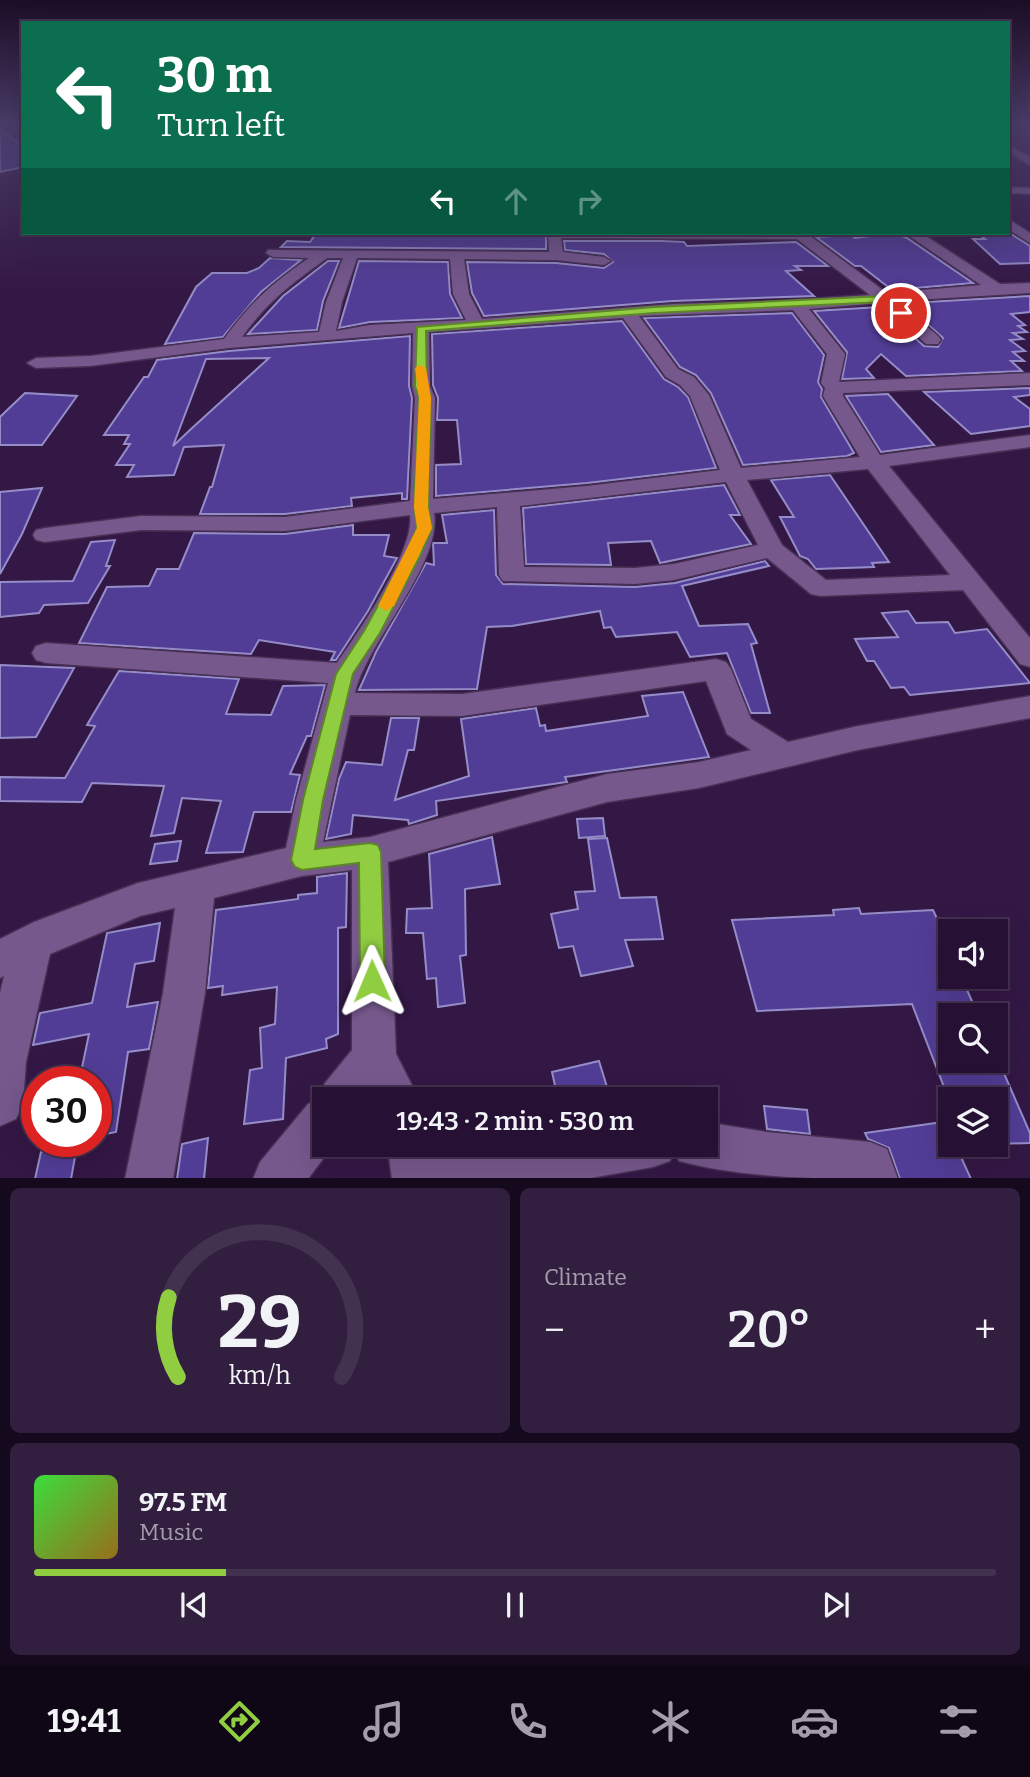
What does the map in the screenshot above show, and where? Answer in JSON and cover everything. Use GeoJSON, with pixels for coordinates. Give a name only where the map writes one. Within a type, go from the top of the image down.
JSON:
{"type":"FeatureCollection","features":[{"type":"Feature","properties":{"kind":"street"},"geometry":{"type":"LineString","coordinates":[[1010,190],[1030,191]]}},
{"type":"Feature","properties":{"kind":"street"},"geometry":{"type":"LineString","coordinates":[[1010,224],[1030,239]]}},
{"type":"Feature","properties":{"kind":"street"},"geometry":{"type":"LineString","coordinates":[[554,235],[556,256]]}},
{"type":"Feature","properties":{"kind":"street"},"geometry":{"type":"LineString","coordinates":[[800,235],[885,299],[932,340]]}},
{"type":"Feature","properties":{"kind":"street"},"geometry":{"type":"LineString","coordinates":[[915,235],[996,288]]}},
{"type":"Feature","properties":{"kind":"street"},"geometry":{"type":"LineString","coordinates":[[403,255],[414,238]]}},
{"type":"Feature","properties":{"kind":"street"},"geometry":{"type":"LineString","coordinates":[[273,253],[457,256],[476,250],[604,261]]}},
{"type":"Feature","properties":{"kind":"street"},"geometry":{"type":"LineString","coordinates":[[229,343],[254,309],[272,291],[324,254]]}},
{"type":"Feature","properties":{"kind":"street"},"geometry":{"type":"LineString","coordinates":[[326,337],[334,302],[351,254]]}},
{"type":"Feature","properties":{"kind":"street"},"geometry":{"type":"LineString","coordinates":[[457,256],[461,295],[477,325]]}},
{"type":"Feature","properties":{"kind":"street"},"geometry":{"type":"LineString","coordinates":[[36,363],[90,361],[229,343],[352,335],[370,330],[421,329],[654,310],[797,305],[885,299],[932,292],[1030,288]]}},
{"type":"Feature","properties":{"kind":"street"},"geometry":{"type":"LineString","coordinates":[[797,305],[836,354],[830,383],[834,388],[833,396],[874,462],[1030,657]]}},
{"type":"Feature","properties":{"kind":"street"},"geometry":{"type":"LineString","coordinates":[[629,314],[672,373],[687,381],[699,395],[733,475],[772,549],[820,588],[972,582]]}},
{"type":"Feature","properties":{"kind":"street"},"geometry":{"type":"LineString","coordinates":[[302,860],[313,800],[345,674],[372,633],[413,556],[424,528],[421,507],[425,398],[421,386],[421,329]]}},
{"type":"Feature","properties":{"kind":"street"},"geometry":{"type":"LineString","coordinates":[[834,388],[1030,379]]}},
{"type":"Feature","properties":{"kind":"street"},"geometry":{"type":"LineString","coordinates":[[45,535],[141,523],[285,524],[421,507],[587,493],[733,475],[874,462],[1030,441]]}},
{"type":"Feature","properties":{"kind":"street"},"geometry":{"type":"LineString","coordinates":[[508,498],[512,575],[635,576],[674,572],[772,549]]}},
{"type":"Feature","properties":{"kind":"street"},"geometry":{"type":"LineString","coordinates":[[46,653],[345,674]]}},
{"type":"Feature","properties":{"kind":"street"},"geometry":{"type":"LineString","coordinates":[[338,704],[461,705],[716,669],[738,726],[784,755]]}},
{"type":"Feature","properties":{"kind":"street"},"geometry":{"type":"LineString","coordinates":[[0,1103],[16,952],[48,935],[138,900],[302,860],[370,852],[607,788],[699,775],[858,738],[1030,707]]}},
{"type":"Feature","properties":{"kind":"street"},"geometry":{"type":"LineString","coordinates":[[370,852],[374,1058],[390,1087]]}},
{"type":"Feature","properties":{"kind":"street"},"geometry":{"type":"LineString","coordinates":[[149,1178],[184,993],[197,885]]}},
{"type":"Feature","properties":{"kind":"street"},"geometry":{"type":"LineString","coordinates":[[351,1087],[374,1058]]}},
{"type":"Feature","properties":{"kind":"street"},"geometry":{"type":"LineString","coordinates":[[277,1178],[312,1135]]}},
{"type":"Feature","properties":{"kind":"street"},"geometry":{"type":"LineString","coordinates":[[718,1148],[767,1156],[870,1166],[874,1178]]}},
{"type":"Feature","properties":{"kind":"street"},"geometry":{"type":"LineString","coordinates":[[414,1164],[528,1164],[572,1157]]}},
{"type":"Feature","properties":{"kind":"building"},"geometry":{"type":"Polygon","coordinates":[[[1011,234],[1030,246],[1030,263],[1000,264],[973,239],[985,239],[980,235],[1011,234]]]}},
{"type":"Feature","properties":{"kind":"building"},"geometry":{"type":"Polygon","coordinates":[[[315,235],[546,235],[546,249],[281,247],[287,241],[310,242],[315,235]]]}},
{"type":"Feature","properties":{"kind":"building"},"geometry":{"type":"Polygon","coordinates":[[[851,235],[855,238],[900,235],[973,283],[892,290],[816,237],[851,235]]]}},
{"type":"Feature","properties":{"kind":"building"},"geometry":{"type":"Polygon","coordinates":[[[564,241],[662,241],[684,242],[687,246],[796,242],[828,266],[795,266],[801,270],[786,271],[814,296],[673,301],[484,316],[472,293],[467,262],[556,263],[604,268],[613,262],[604,254],[565,250],[564,241]]]}},
{"type":"Feature","properties":{"kind":"building"},"geometry":{"type":"Polygon","coordinates":[[[270,258],[301,260],[261,292],[223,337],[165,344],[196,287],[212,273],[247,273],[259,268],[270,258]]]}},
{"type":"Feature","properties":{"kind":"building"},"geometry":{"type":"Polygon","coordinates":[[[328,261],[339,261],[323,301],[317,330],[248,334],[283,296],[328,261]]]}},
{"type":"Feature","properties":{"kind":"building"},"geometry":{"type":"Polygon","coordinates":[[[359,261],[448,262],[450,294],[462,318],[370,322],[339,328],[359,261]]]}},
{"type":"Feature","properties":{"kind":"building"},"geometry":{"type":"Polygon","coordinates":[[[1030,296],[1030,312],[1011,314],[1025,325],[1018,326],[1027,332],[1013,333],[1023,339],[1010,340],[1025,351],[1013,352],[1024,361],[1011,361],[1022,371],[906,376],[881,354],[866,369],[874,378],[842,379],[847,352],[814,311],[880,307],[924,346],[938,347],[943,338],[907,306],[913,306],[909,303],[1030,296]]]}},
{"type":"Feature","properties":{"kind":"building"},"geometry":{"type":"Polygon","coordinates":[[[792,313],[824,355],[818,382],[822,389],[821,397],[854,453],[847,456],[743,465],[711,393],[696,375],[680,367],[644,318],[792,313]]]}},
{"type":"Feature","properties":{"kind":"building"},"geometry":{"type":"Polygon","coordinates":[[[622,321],[664,379],[688,397],[716,468],[436,496],[436,465],[461,464],[457,420],[437,420],[438,398],[433,385],[432,334],[622,321]]]}},
{"type":"Feature","properties":{"kind":"building"},"geometry":{"type":"Polygon","coordinates":[[[410,336],[409,386],[412,398],[407,499],[402,499],[402,493],[351,498],[352,506],[285,514],[200,514],[212,487],[224,445],[184,447],[174,475],[127,477],[134,465],[116,465],[130,444],[124,444],[129,435],[104,435],[144,377],[148,377],[157,360],[229,351],[410,336]],[[269,358],[206,359],[173,446],[269,358]]]}},
{"type":"Feature","properties":{"kind":"building"},"geometry":{"type":"Polygon","coordinates":[[[1030,388],[1030,395],[1014,397],[1030,409],[1030,426],[971,434],[924,392],[1030,388]]]}},
{"type":"Feature","properties":{"kind":"building"},"geometry":{"type":"Polygon","coordinates":[[[25,393],[77,396],[42,445],[0,445],[0,417],[25,393]]]}},
{"type":"Feature","properties":{"kind":"building"},"geometry":{"type":"Polygon","coordinates":[[[888,394],[934,445],[881,452],[846,396],[888,394]]]}},
{"type":"Feature","properties":{"kind":"building"},"geometry":{"type":"Polygon","coordinates":[[[830,475],[889,562],[872,563],[874,567],[816,569],[808,559],[800,556],[780,517],[794,517],[771,480],[830,475]]]}},
{"type":"Feature","properties":{"kind":"building"},"geometry":{"type":"Polygon","coordinates":[[[724,485],[740,515],[730,515],[751,544],[660,563],[651,541],[608,543],[611,565],[526,564],[523,508],[724,485]]]}},
{"type":"Feature","properties":{"kind":"building"},"geometry":{"type":"Polygon","coordinates":[[[42,488],[22,534],[0,574],[0,492],[42,488]]]}},
{"type":"Feature","properties":{"kind":"building"},"geometry":{"type":"Polygon","coordinates":[[[494,510],[496,575],[503,584],[635,587],[675,583],[765,561],[769,566],[682,586],[699,626],[748,624],[757,643],[751,644],[770,713],[751,713],[727,653],[690,657],[677,632],[616,637],[611,627],[604,628],[600,611],[512,626],[487,627],[477,689],[359,690],[376,652],[426,563],[434,565],[433,543],[447,543],[442,515],[494,510]]]}},
{"type":"Feature","properties":{"kind":"building"},"geometry":{"type":"Polygon","coordinates":[[[353,525],[353,535],[389,535],[384,556],[397,558],[368,611],[336,660],[331,660],[335,652],[259,640],[251,654],[79,643],[107,587],[149,586],[157,569],[179,569],[194,533],[285,534],[353,525]]]}},
{"type":"Feature","properties":{"kind":"building"},"geometry":{"type":"Polygon","coordinates":[[[115,540],[106,566],[110,566],[88,603],[44,605],[39,613],[0,617],[0,582],[73,581],[91,542],[115,540]]]}},
{"type":"Feature","properties":{"kind":"building"},"geometry":{"type":"Polygon","coordinates":[[[908,611],[916,623],[948,622],[955,633],[987,629],[1030,683],[910,695],[904,687],[891,688],[874,661],[867,661],[855,639],[898,637],[882,613],[908,611]]]}},
{"type":"Feature","properties":{"kind":"building"},"geometry":{"type":"Polygon","coordinates":[[[0,665],[74,668],[36,737],[0,738],[0,665]]]}},
{"type":"Feature","properties":{"kind":"building"},"geometry":{"type":"Polygon","coordinates":[[[119,671],[239,679],[226,714],[271,715],[283,686],[325,685],[311,736],[307,736],[290,774],[300,775],[291,812],[254,812],[243,852],[206,853],[221,801],[182,798],[174,833],[151,836],[164,786],[92,783],[82,802],[0,801],[0,777],[65,778],[95,726],[87,725],[119,671]]]}},
{"type":"Feature","properties":{"kind":"building"},"geometry":{"type":"Polygon","coordinates":[[[683,692],[709,757],[565,777],[567,782],[436,801],[437,815],[409,824],[408,820],[353,815],[351,834],[326,839],[339,779],[346,762],[382,765],[391,718],[419,718],[414,750],[408,750],[395,800],[469,776],[461,719],[536,708],[540,726],[545,725],[546,731],[648,716],[642,696],[683,692]]]}},
{"type":"Feature","properties":{"kind":"building"},"geometry":{"type":"Polygon","coordinates":[[[603,818],[605,836],[579,838],[577,819],[603,818]]]}},
{"type":"Feature","properties":{"kind":"building"},"geometry":{"type":"Polygon","coordinates":[[[492,837],[500,884],[465,889],[466,955],[460,956],[465,1003],[438,1007],[436,978],[427,979],[423,933],[406,933],[407,909],[432,908],[429,854],[492,837]]]}},
{"type":"Feature","properties":{"kind":"building"},"geometry":{"type":"Polygon","coordinates":[[[607,838],[620,898],[656,897],[663,939],[625,940],[633,966],[581,976],[573,946],[559,948],[551,914],[578,909],[575,892],[595,891],[588,839],[607,838]]]}},
{"type":"Feature","properties":{"kind":"building"},"geometry":{"type":"Polygon","coordinates":[[[181,841],[177,861],[150,864],[155,844],[181,841]]]}},
{"type":"Feature","properties":{"kind":"building"},"geometry":{"type":"Polygon","coordinates":[[[347,873],[346,927],[338,928],[338,1034],[326,1039],[327,1048],[286,1058],[283,1119],[244,1124],[250,1070],[262,1068],[260,1028],[275,1024],[277,987],[222,995],[223,986],[208,988],[216,910],[298,899],[298,895],[317,893],[317,877],[347,873]]]}},
{"type":"Feature","properties":{"kind":"building"},"geometry":{"type":"Polygon","coordinates":[[[859,908],[861,914],[933,910],[938,921],[938,989],[967,989],[973,1003],[938,1003],[938,1071],[912,1004],[757,1011],[732,920],[834,915],[833,910],[859,908]]]}},
{"type":"Feature","properties":{"kind":"building"},"geometry":{"type":"Polygon","coordinates":[[[160,923],[154,961],[135,964],[127,1007],[158,1002],[149,1049],[128,1052],[116,1132],[112,1133],[112,1066],[82,1066],[89,1034],[33,1045],[40,1013],[92,1003],[107,933],[160,923]]]}},
{"type":"Feature","properties":{"kind":"building"},"geometry":{"type":"Polygon","coordinates":[[[599,1061],[607,1087],[555,1087],[552,1072],[599,1061]]]}},
{"type":"Feature","properties":{"kind":"building"},"geometry":{"type":"Polygon","coordinates":[[[939,1073],[1004,1073],[1030,1133],[1030,1143],[1008,1144],[1008,1087],[944,1087],[939,1073]]]}},
{"type":"Feature","properties":{"kind":"building"},"geometry":{"type":"Polygon","coordinates":[[[764,1106],[807,1110],[810,1134],[767,1129],[764,1106]]]}},
{"type":"Feature","properties":{"kind":"building"},"geometry":{"type":"Polygon","coordinates":[[[938,1123],[938,1157],[961,1157],[971,1178],[900,1178],[889,1148],[868,1139],[865,1133],[938,1123]]]}},
{"type":"Feature","properties":{"kind":"building"},"geometry":{"type":"Polygon","coordinates":[[[208,1138],[204,1178],[177,1178],[182,1144],[208,1138]]]}},
{"type":"Feature","properties":{"kind":"building"},"geometry":{"type":"Polygon","coordinates":[[[40,1157],[75,1157],[71,1178],[35,1178],[40,1157]]]}},
{"type":"Feature","properties":{"kind":"slow traffic"},"geometry":{"type":"LineString","coordinates":[[386,606],[413,556],[424,528],[421,507],[425,398],[420,368]]}},
{"type":"Feature","properties":{"kind":"route"},"geometry":{"type":"LineString","coordinates":[[372,981],[370,852],[302,860],[313,800],[345,674],[372,633],[413,556],[424,528],[421,507],[425,398],[421,386],[421,329],[654,310],[885,299],[901,313]]}}]}
